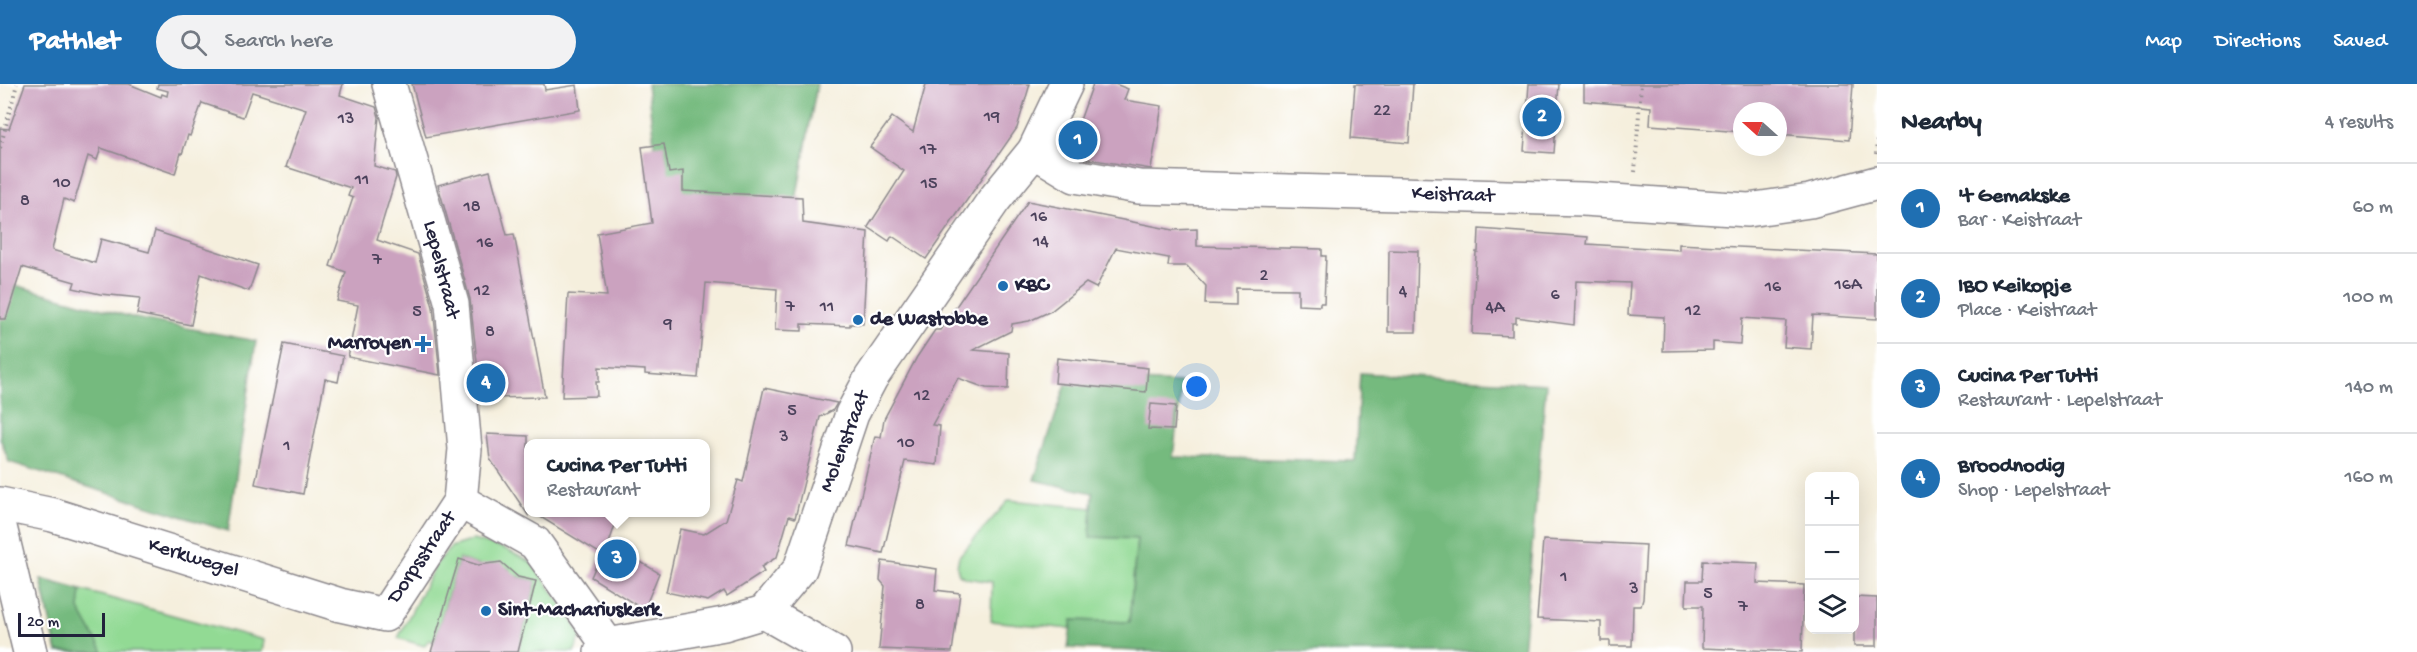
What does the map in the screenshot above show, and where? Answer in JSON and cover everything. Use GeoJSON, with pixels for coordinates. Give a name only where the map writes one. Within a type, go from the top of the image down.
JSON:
{"type":"FeatureCollection","features":[{"type":"Feature","properties":{"kind":"street","name":"Lepelstraat"},"geometry":{"type":"LineString","coordinates":[[389,84],[452,304],[465,449],[460,501]]}},
{"type":"Feature","properties":{"kind":"street","name":"Molenstraat"},"geometry":{"type":"LineString","coordinates":[[764,612],[800,569],[852,414],[871,378],[994,200],[1034,152],[1066,84]]}},
{"type":"Feature","properties":{"kind":"street","name":"Keistraat"},"geometry":{"type":"LineString","coordinates":[[1034,152],[1075,176],[1139,187],[1583,199],[1748,210],[1810,201],[1877,183]]}},
{"type":"Feature","properties":{"kind":"street","name":"Dorpsstraat"},"geometry":{"type":"LineString","coordinates":[[385,615],[460,501]]}},
{"type":"Feature","properties":{"kind":"street"},"geometry":{"type":"LineString","coordinates":[[460,501],[535,543],[604,649],[724,624],[764,612],[834,652]]}},
{"type":"Feature","properties":{"kind":"street","name":"Kerkwegel"},"geometry":{"type":"LineString","coordinates":[[0,504],[52,515],[340,605],[385,615]]}},
{"type":"Feature","properties":{"kind":"street"},"geometry":{"type":"LineString","coordinates":[[0,527],[30,652]]}},
{"type":"Feature","properties":{"kind":"path"},"geometry":{"type":"LineString","coordinates":[[0,147],[17,84]]}},
{"type":"Feature","properties":{"kind":"path"},"geometry":{"type":"LineString","coordinates":[[1632,202],[1641,84]]}},
{"type":"Feature","properties":{"kind":"green space"},"geometry":{"type":"Polygon","coordinates":[[[647,84],[817,84],[791,228],[665,234],[647,84]]]}},
{"type":"Feature","properties":{"kind":"green space"},"geometry":{"type":"Polygon","coordinates":[[[0,281],[135,318],[256,341],[228,531],[9,462],[0,438],[0,281]]]}},
{"type":"Feature","properties":{"kind":"green space"},"geometry":{"type":"Polygon","coordinates":[[[1360,373],[1546,384],[1523,652],[1166,652],[1068,648],[1072,620],[1129,622],[1137,539],[1090,537],[1093,493],[1034,480],[1068,378],[1182,383],[1173,457],[1355,461],[1360,373]]]}},
{"type":"Feature","properties":{"kind":"green space"},"geometry":{"type":"Polygon","coordinates":[[[1009,500],[1092,508],[1090,537],[1137,538],[1129,622],[1072,620],[1070,629],[991,621],[992,582],[966,578],[959,574],[957,567],[959,556],[1009,500]]]}},
{"type":"Feature","properties":{"kind":"green space"},"geometry":{"type":"Polygon","coordinates":[[[473,540],[503,548],[531,562],[566,610],[581,636],[574,652],[518,652],[536,581],[508,574],[511,571],[508,568],[490,569],[459,559],[434,642],[429,640],[424,646],[398,638],[436,564],[451,547],[473,540]]]}},
{"type":"Feature","properties":{"kind":"green space"},"geometry":{"type":"Polygon","coordinates":[[[41,579],[264,640],[262,652],[57,652],[41,579]]]}},
{"type":"Feature","properties":{"kind":"green space"},"geometry":{"type":"Polygon","coordinates":[[[41,579],[81,590],[79,609],[103,652],[57,652],[41,579]]]}},
{"type":"Feature","properties":{"kind":"building"},"geometry":{"type":"Polygon","coordinates":[[[25,84],[129,84],[161,97],[162,94],[167,96],[168,91],[157,88],[158,84],[343,84],[340,95],[376,107],[379,117],[374,166],[395,172],[396,177],[377,240],[418,254],[433,307],[440,375],[348,357],[358,305],[337,301],[346,272],[330,266],[353,198],[348,196],[351,188],[286,167],[306,109],[252,92],[243,117],[202,103],[181,153],[175,174],[101,148],[97,160],[88,156],[74,203],[64,199],[52,250],[95,263],[101,239],[149,252],[155,231],[258,265],[249,291],[201,274],[191,325],[137,314],[140,298],[100,294],[73,288],[75,282],[22,267],[6,319],[0,319],[0,128],[9,129],[25,84]]]}},
{"type":"Feature","properties":{"kind":"building"},"geometry":{"type":"Polygon","coordinates":[[[412,84],[544,84],[545,90],[577,85],[580,110],[426,137],[412,84]]]}},
{"type":"Feature","properties":{"kind":"building"},"geometry":{"type":"Polygon","coordinates":[[[926,84],[1030,84],[1017,128],[926,259],[892,236],[889,241],[868,227],[904,171],[870,147],[892,117],[913,132],[926,84]]]}},
{"type":"Feature","properties":{"kind":"building"},"geometry":{"type":"Polygon","coordinates":[[[1093,84],[1115,84],[1128,89],[1124,100],[1162,106],[1151,169],[1082,158],[1069,151],[1093,84]]]}},
{"type":"Feature","properties":{"kind":"building"},"geometry":{"type":"Polygon","coordinates":[[[1355,84],[1413,84],[1409,143],[1351,138],[1355,84]]]}},
{"type":"Feature","properties":{"kind":"building"},"geometry":{"type":"Polygon","coordinates":[[[1529,84],[1559,84],[1554,153],[1524,151],[1529,84]]]}},
{"type":"Feature","properties":{"kind":"building"},"geometry":{"type":"Polygon","coordinates":[[[1584,84],[1853,84],[1849,140],[1787,135],[1787,102],[1733,102],[1733,131],[1650,125],[1651,107],[1584,101],[1584,84]]]}},
{"type":"Feature","properties":{"kind":"building"},"geometry":{"type":"Polygon","coordinates":[[[664,144],[669,173],[683,171],[683,191],[802,197],[803,223],[868,232],[863,324],[850,324],[850,326],[802,324],[802,331],[775,330],[777,289],[706,283],[698,378],[645,374],[645,370],[599,367],[599,382],[596,382],[597,396],[562,397],[568,294],[607,296],[597,233],[652,223],[642,147],[664,144]]]}},
{"type":"Feature","properties":{"kind":"building"},"geometry":{"type":"Polygon","coordinates":[[[490,171],[507,235],[514,234],[545,397],[481,398],[470,299],[438,185],[490,171]]]}},
{"type":"Feature","properties":{"kind":"building"},"geometry":{"type":"Polygon","coordinates":[[[1028,201],[1173,230],[1197,229],[1197,246],[1322,249],[1322,256],[1326,256],[1324,303],[1320,303],[1320,306],[1298,305],[1298,289],[1236,288],[1236,305],[1205,304],[1206,286],[1187,266],[1168,266],[1169,258],[1116,248],[1096,288],[1086,283],[1051,311],[1029,321],[1012,324],[1011,331],[973,350],[1009,353],[1008,389],[986,388],[958,378],[932,425],[940,426],[937,465],[905,461],[883,553],[849,546],[875,436],[881,437],[884,419],[917,357],[935,330],[940,330],[1028,201]]]}},
{"type":"Feature","properties":{"kind":"building"},"geometry":{"type":"Polygon","coordinates":[[[1479,229],[1588,237],[1587,244],[1679,250],[1679,244],[1877,254],[1877,319],[1813,315],[1811,349],[1784,347],[1786,321],[1742,318],[1740,344],[1713,342],[1713,350],[1663,351],[1664,317],[1628,315],[1630,283],[1576,281],[1574,325],[1516,317],[1516,323],[1512,323],[1512,336],[1472,334],[1479,229]]]}},
{"type":"Feature","properties":{"kind":"building"},"geometry":{"type":"Polygon","coordinates":[[[1389,250],[1418,251],[1416,332],[1388,332],[1389,250]]]}},
{"type":"Feature","properties":{"kind":"building"},"geometry":{"type":"Polygon","coordinates":[[[284,344],[343,356],[338,382],[325,379],[303,494],[255,484],[284,344]]]}},
{"type":"Feature","properties":{"kind":"building"},"geometry":{"type":"Polygon","coordinates":[[[1057,358],[1148,368],[1146,392],[1055,383],[1057,358]]]}},
{"type":"Feature","properties":{"kind":"building"},"geometry":{"type":"Polygon","coordinates":[[[764,388],[837,403],[833,410],[820,417],[795,518],[789,516],[777,557],[761,567],[764,572],[727,596],[724,591],[708,601],[666,592],[680,529],[704,534],[726,520],[738,480],[743,482],[764,388]]]}},
{"type":"Feature","properties":{"kind":"building"},"geometry":{"type":"Polygon","coordinates":[[[1151,404],[1176,406],[1174,430],[1148,429],[1151,404]]]}},
{"type":"Feature","properties":{"kind":"building"},"geometry":{"type":"Polygon","coordinates":[[[487,434],[528,436],[528,439],[524,439],[524,509],[490,459],[487,434]]]}},
{"type":"Feature","properties":{"kind":"building"},"geometry":{"type":"Polygon","coordinates":[[[541,517],[616,517],[609,543],[659,573],[644,610],[591,577],[601,554],[541,517]]]}},
{"type":"Feature","properties":{"kind":"building"},"geometry":{"type":"Polygon","coordinates":[[[1543,540],[1646,545],[1643,599],[1641,606],[1633,606],[1632,646],[1610,646],[1610,641],[1601,641],[1601,622],[1537,619],[1543,540]]]}},
{"type":"Feature","properties":{"kind":"building","name":"Sint-Machariuskerk"},"geometry":{"type":"Polygon","coordinates":[[[459,559],[478,565],[501,562],[518,577],[536,581],[518,652],[431,652],[459,559]]]}},
{"type":"Feature","properties":{"kind":"building"},"geometry":{"type":"Polygon","coordinates":[[[882,561],[937,569],[935,590],[960,593],[952,652],[879,649],[885,586],[880,580],[882,561]]]}},
{"type":"Feature","properties":{"kind":"building"},"geometry":{"type":"Polygon","coordinates":[[[1703,561],[1758,563],[1757,583],[1804,585],[1802,652],[1702,648],[1703,606],[1686,606],[1687,581],[1702,581],[1703,561]]]}},
{"type":"Feature","properties":{"kind":"building"},"geometry":{"type":"Polygon","coordinates":[[[1859,597],[1877,598],[1877,646],[1854,646],[1854,634],[1859,634],[1859,597]]]}},
{"type":"Feature","properties":{"kind":"place","name":"IBO Keikopje"},"geometry":{"type":"Point","coordinates":[1542,117]}},
{"type":"Feature","properties":{"kind":"place","name":"'t Gemakske"},"geometry":{"type":"Point","coordinates":[1078,140]}},
{"type":"Feature","properties":{"kind":"place","name":"KBC"},"geometry":{"type":"Point","coordinates":[1003,286]}},
{"type":"Feature","properties":{"kind":"place","name":"de Wastobbe"},"geometry":{"type":"Point","coordinates":[858,320]}},
{"type":"Feature","properties":{"kind":"place","name":"Marroyen"},"geometry":{"type":"Point","coordinates":[423,344]}},
{"type":"Feature","properties":{"kind":"place","name":"Broodnodig"},"geometry":{"type":"Point","coordinates":[486,383]}},
{"type":"Feature","properties":{"kind":"place","name":"Cucina Per Tutti"},"geometry":{"type":"Point","coordinates":[617,559]}},
{"type":"Feature","properties":{"kind":"place","name":"Sint-Machariuskerk"},"geometry":{"type":"Point","coordinates":[486,611]}}]}
